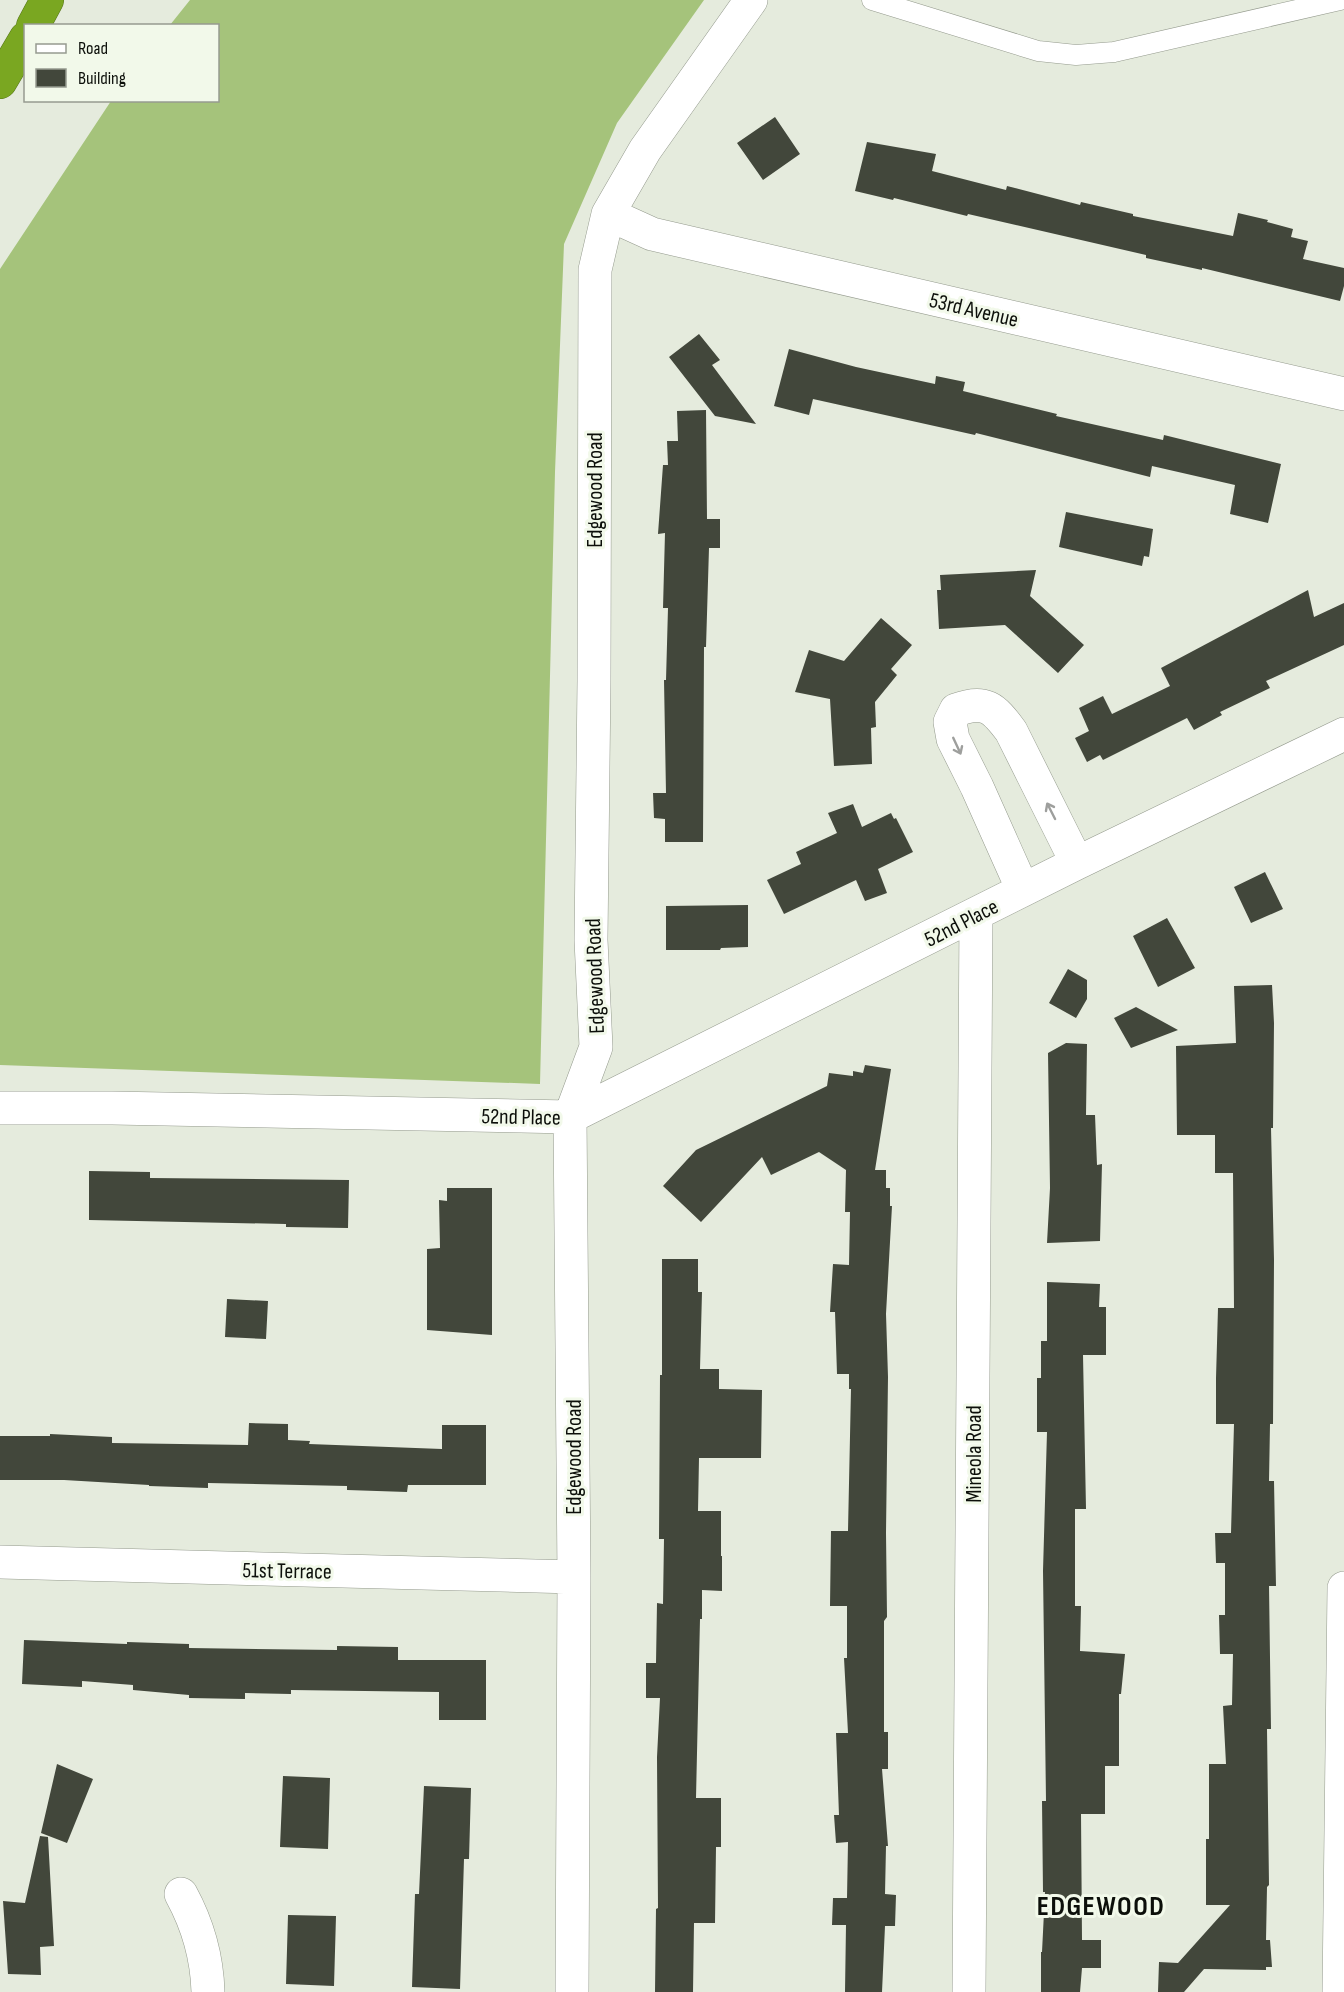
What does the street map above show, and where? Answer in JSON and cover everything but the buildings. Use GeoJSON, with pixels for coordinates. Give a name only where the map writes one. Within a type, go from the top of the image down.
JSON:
{"type":"FeatureCollection","features":[{"type":"Feature","properties":{"kind":"highway"},"geometry":{"type":"LineString","coordinates":[[34,24],[47,0]]}},
{"type":"Feature","properties":{"kind":"highway"},"geometry":{"type":"LineString","coordinates":[[0,82],[24,41]]}},
{"type":"Feature","properties":{"kind":"street","name":"Edgewood Road"},"geometry":{"type":"LineString","coordinates":[[572,1992],[574,1577],[570,1117],[596,1047],[591,940],[595,270],[608,214],[645,150],[751,0]]}},
{"type":"Feature","properties":{"kind":"street","name":"53rd Avenue"},"geometry":{"type":"LineString","coordinates":[[608,214],[652,234],[1344,394]]}},
{"type":"Feature","properties":{"kind":"street","name":"52nd Place"},"geometry":{"type":"LineString","coordinates":[[1023,890],[953,739],[950,722],[956,710],[972,704],[985,706],[999,715],[1011,731],[1077,863]]}},
{"type":"Feature","properties":{"kind":"street","name":"52nd Place"},"geometry":{"type":"LineString","coordinates":[[0,1108],[570,1117],[1077,863],[1344,734]]}},
{"type":"Feature","properties":{"kind":"street","name":"Mineola Road"},"geometry":{"type":"LineString","coordinates":[[969,1992],[976,915]]}},
{"type":"Feature","properties":{"kind":"street","name":"51st Terrace"},"geometry":{"type":"LineString","coordinates":[[0,1562],[574,1577]]}},
{"type":"Feature","properties":{"kind":"street"},"geometry":{"type":"LineString","coordinates":[[1339,1992],[1343,1842],[1344,1588]]}},
{"type":"Feature","properties":{"kind":"street"},"geometry":{"type":"LineString","coordinates":[[181,1894],[192,1914],[200,1938],[207,1968],[208,1992]]}},
{"type":"Feature","properties":{"kind":"lane"},"geometry":{"type":"LineString","coordinates":[[872,0],[1038,51],[1076,55],[1114,52],[1340,0]]}},
{"type":"Feature","properties":{"kind":"green space"},"geometry":{"type":"Polygon","coordinates":[[[190,0],[704,0],[617,123],[564,244],[555,472],[540,1084],[0,1065],[0,269],[110,102],[219,102],[219,24],[171,24],[190,0]]]}},
{"type":"Feature","properties":{"kind":"district","name":"EDGEWOOD"},"geometry":{"type":"Point","coordinates":[1101,1905]}}]}
